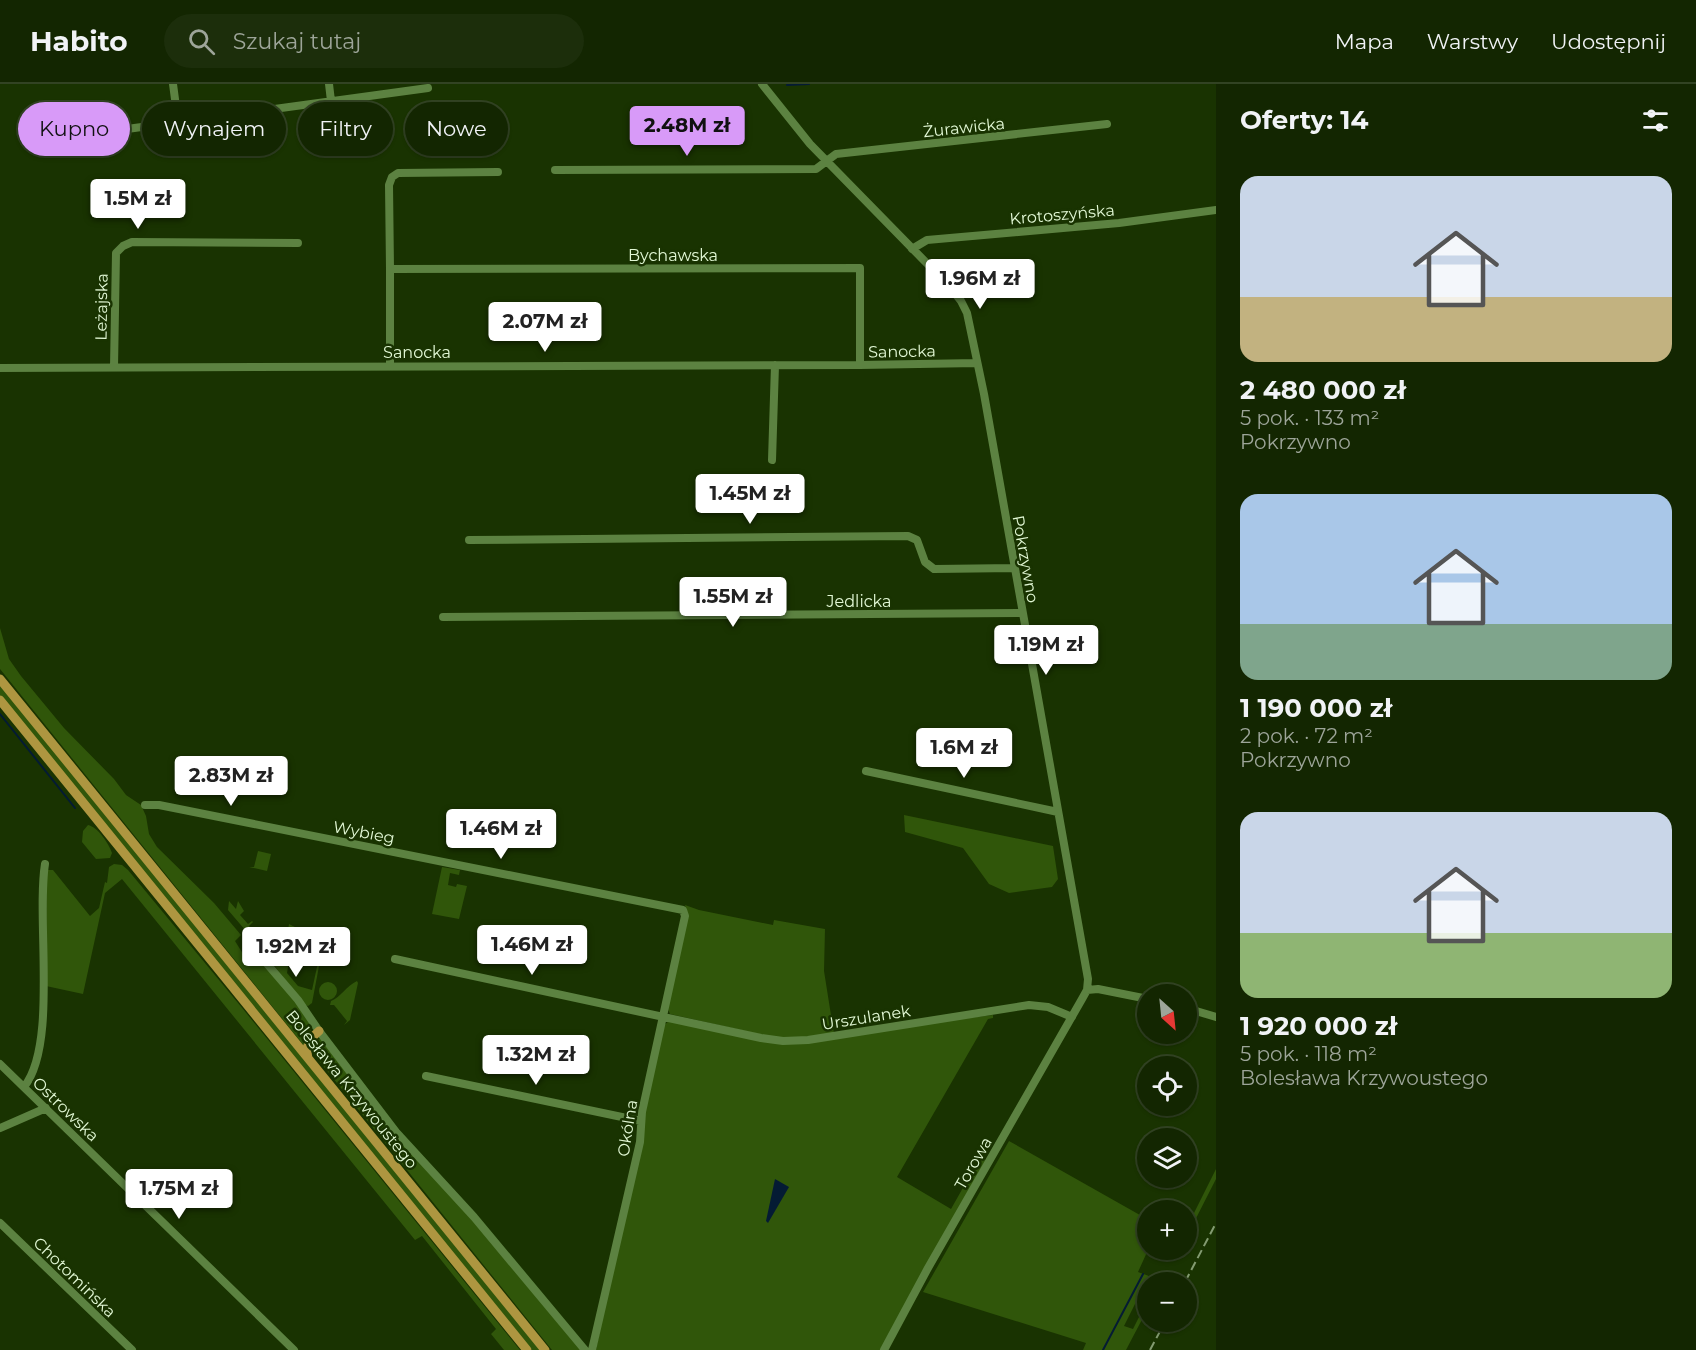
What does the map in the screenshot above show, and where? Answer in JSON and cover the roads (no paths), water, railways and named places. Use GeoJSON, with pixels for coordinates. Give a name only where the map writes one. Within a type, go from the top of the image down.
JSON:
{"type":"FeatureCollection","features":[{"type":"Feature","properties":{"kind":"main road","name":"Bolesława Krzywoustego"},"geometry":{"type":"LineString","coordinates":[[0,679],[545,1350]]}},
{"type":"Feature","properties":{"kind":"main road","name":"Bolesława Krzywoustego"},"geometry":{"type":"LineString","coordinates":[[0,700],[527,1350]]}},
{"type":"Feature","properties":{"kind":"main road"},"geometry":{"type":"LineString","coordinates":[[308,1058],[307,1047],[319,1031]]}},
{"type":"Feature","properties":{"kind":"street"},"geometry":{"type":"LineString","coordinates":[[173,84],[175,102]]}},
{"type":"Feature","properties":{"kind":"street"},"geometry":{"type":"LineString","coordinates":[[328,84],[331,101]]}},
{"type":"Feature","properties":{"kind":"street","name":"Pokrzywno"},"geometry":{"type":"LineString","coordinates":[[762,84],[801,134],[826,161],[950,287],[964,306],[969,318],[1088,980],[1087,990]]}},
{"type":"Feature","properties":{"kind":"street"},"geometry":{"type":"LineString","coordinates":[[286,107],[428,88]]}},
{"type":"Feature","properties":{"kind":"street","name":"Żurawicka"},"geometry":{"type":"LineString","coordinates":[[826,161],[836,154],[1107,124]]}},
{"type":"Feature","properties":{"kind":"street"},"geometry":{"type":"LineString","coordinates":[[555,170],[816,169],[826,161]]}},
{"type":"Feature","properties":{"kind":"street"},"geometry":{"type":"LineString","coordinates":[[390,366],[389,185],[392,177],[398,173],[498,172]]}},
{"type":"Feature","properties":{"kind":"street","name":"Krotoszyńska"},"geometry":{"type":"LineString","coordinates":[[912,249],[927,240],[1119,223],[1216,210]]}},
{"type":"Feature","properties":{"kind":"street","name":"Leżajska"},"geometry":{"type":"LineString","coordinates":[[114,367],[116,253],[123,246],[132,243],[298,243]]}},
{"type":"Feature","properties":{"kind":"street","name":"Bychawska"},"geometry":{"type":"LineString","coordinates":[[390,269],[860,268],[860,365]]}},
{"type":"Feature","properties":{"kind":"street","name":"Sanocka"},"geometry":{"type":"LineString","coordinates":[[0,368],[977,363]]}},
{"type":"Feature","properties":{"kind":"street"},"geometry":{"type":"LineString","coordinates":[[772,460],[775,365]]}},
{"type":"Feature","properties":{"kind":"street"},"geometry":{"type":"LineString","coordinates":[[469,540],[908,536],[917,540],[925,562],[934,568],[1015,568]]}},
{"type":"Feature","properties":{"kind":"street","name":"Jedlicka"},"geometry":{"type":"LineString","coordinates":[[443,617],[1022,613]]}},
{"type":"Feature","properties":{"kind":"street"},"geometry":{"type":"LineString","coordinates":[[866,771],[1058,812]]}},
{"type":"Feature","properties":{"kind":"street","name":"Wybieg"},"geometry":{"type":"LineString","coordinates":[[145,805],[159,805],[683,910]]}},
{"type":"Feature","properties":{"kind":"street"},"geometry":{"type":"LineString","coordinates":[[24,1087],[33,1074],[42,1033],[45,864]]}},
{"type":"Feature","properties":{"kind":"street","name":"Okólna"},"geometry":{"type":"LineString","coordinates":[[592,1350],[640,1142],[641,1121],[685,916],[683,910]]}},
{"type":"Feature","properties":{"kind":"street","name":"Bolesława Krzywoustego"},"geometry":{"type":"LineString","coordinates":[[250,944],[298,1000],[396,1131],[474,1217],[585,1350]]}},
{"type":"Feature","properties":{"kind":"street","name":"Urszulanek"},"geometry":{"type":"LineString","coordinates":[[395,960],[761,1038],[793,1041],[1032,1005],[1048,1007],[1072,1017]]}},
{"type":"Feature","properties":{"kind":"street"},"geometry":{"type":"LineString","coordinates":[[1087,990],[1098,989],[1137,997]]}},
{"type":"Feature","properties":{"kind":"street","name":"Torowa"},"geometry":{"type":"LineString","coordinates":[[884,1350],[928,1268],[1087,990]]}},
{"type":"Feature","properties":{"kind":"street"},"geometry":{"type":"LineString","coordinates":[[1197,1011],[1216,1017]]}},
{"type":"Feature","properties":{"kind":"street","name":"Ostrowska"},"geometry":{"type":"LineString","coordinates":[[0,1064],[294,1350]]}},
{"type":"Feature","properties":{"kind":"street"},"geometry":{"type":"LineString","coordinates":[[426,1076],[641,1121]]}},
{"type":"Feature","properties":{"kind":"street"},"geometry":{"type":"LineString","coordinates":[[0,1128],[46,1108]]}},
{"type":"Feature","properties":{"kind":"street","name":"Chotomińska"},"geometry":{"type":"LineString","coordinates":[[0,1223],[132,1350]]}},
{"type":"Feature","properties":{"kind":"water"},"geometry":{"type":"Polygon","coordinates":[[[775,1179],[789,1187],[768,1223],[766,1221],[775,1179]]]}},
{"type":"Feature","properties":{"kind":"waterway"},"geometry":{"type":"LineString","coordinates":[[787,85],[809,84]]}},
{"type":"Feature","properties":{"kind":"waterway"},"geometry":{"type":"LineString","coordinates":[[0,714],[75,808]]}},
{"type":"Feature","properties":{"kind":"waterway"},"geometry":{"type":"LineString","coordinates":[[1103,1350],[1137,1285]]}},
{"type":"Feature","properties":{"kind":"railway"},"geometry":{"type":"LineString","coordinates":[[1190,1272],[1216,1223]]}},
{"type":"Feature","properties":{"kind":"railway"},"geometry":{"type":"LineString","coordinates":[[1150,1350],[1160,1332]]}}]}
